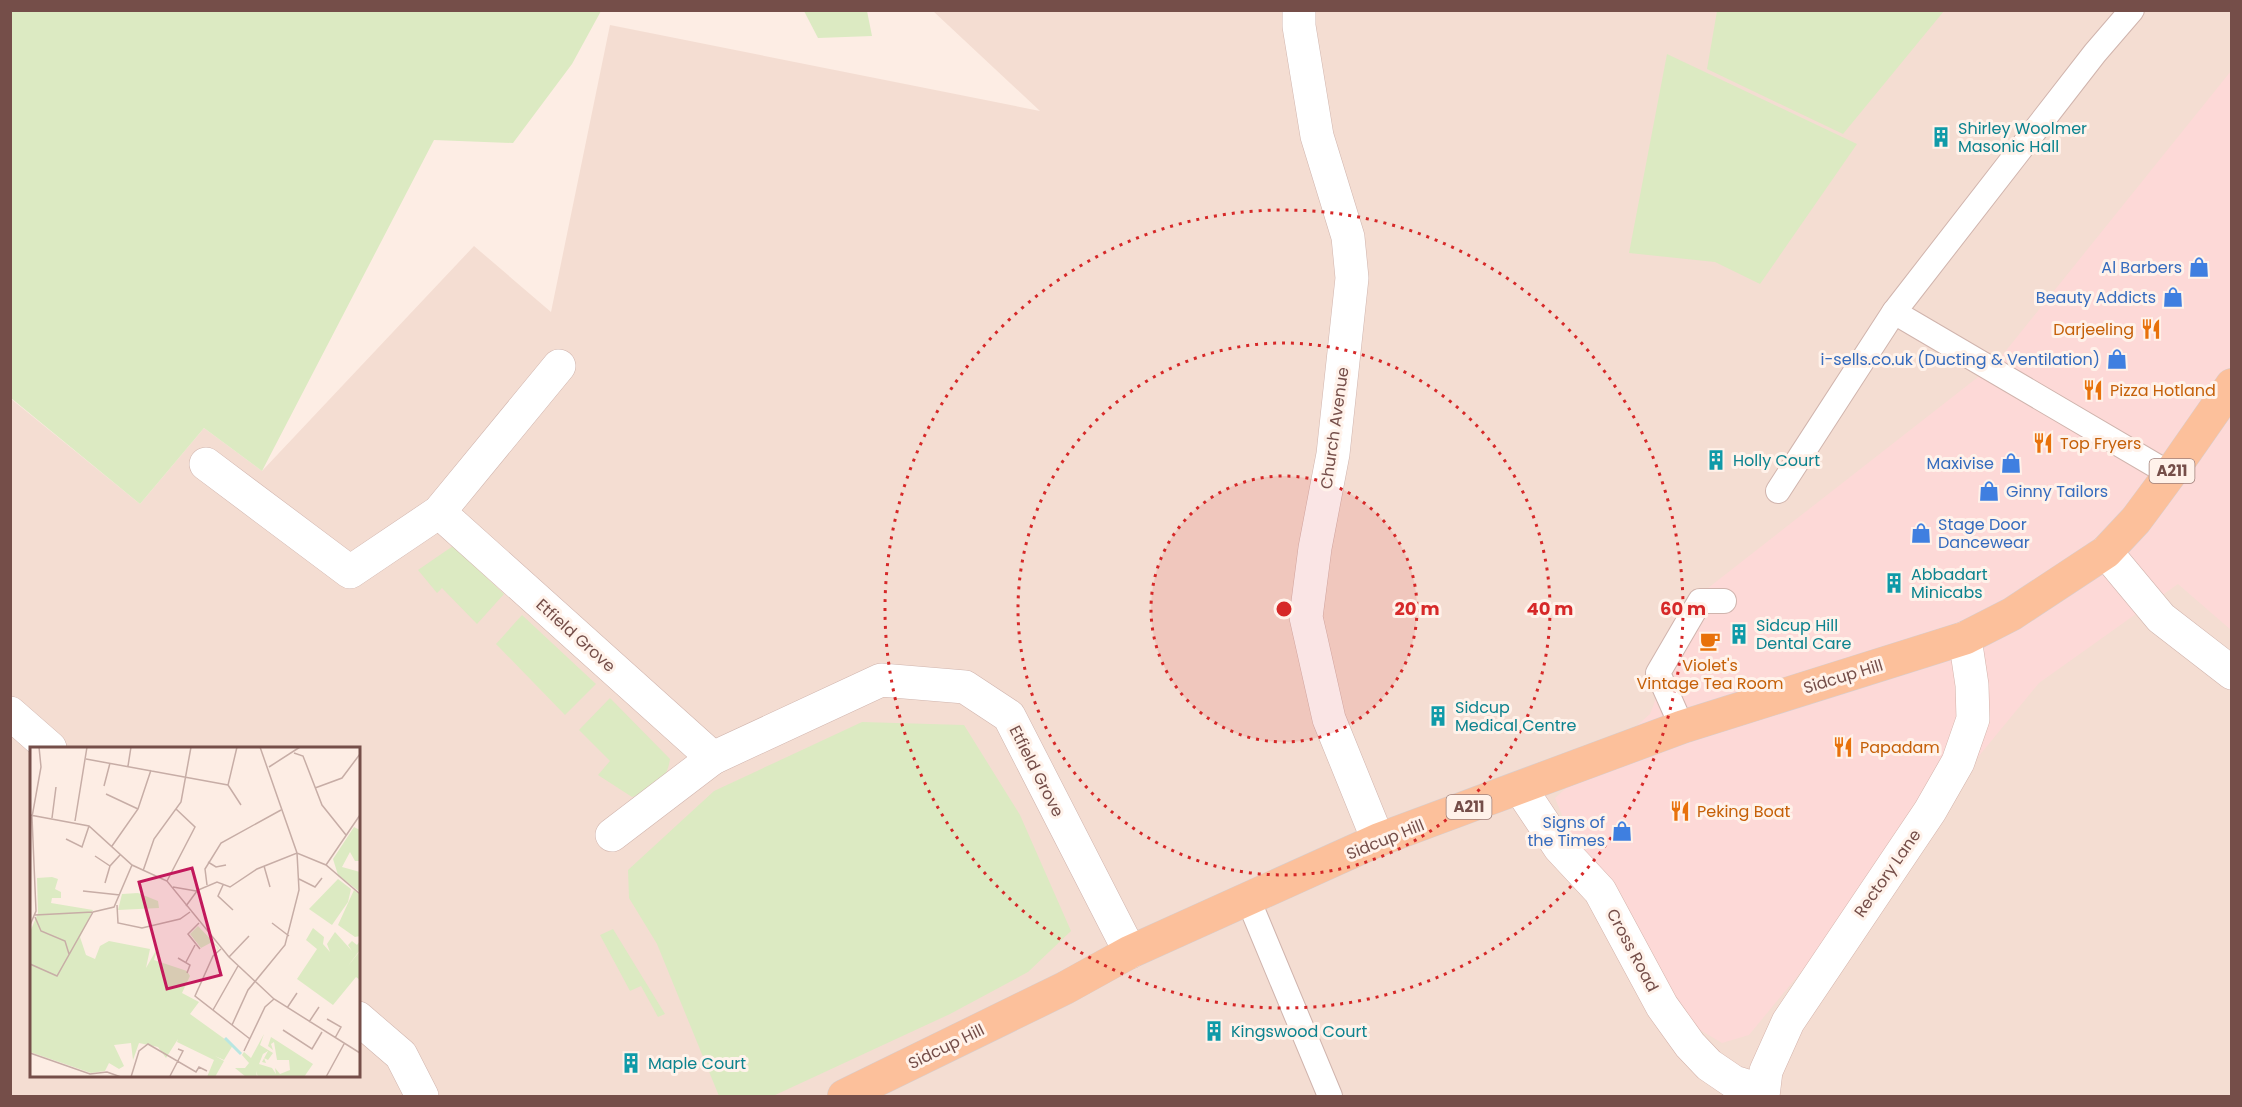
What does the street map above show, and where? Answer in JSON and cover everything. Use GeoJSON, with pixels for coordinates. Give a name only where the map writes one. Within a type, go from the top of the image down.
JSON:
{"type":"FeatureCollection","features":[{"type":"Feature","properties":{"kind":"main road","name":"A211"},"geometry":{"type":"LineString","coordinates":[[2106,552],[2136,520],[2232,385]]}},
{"type":"Feature","properties":{"kind":"main road","name":"Sidcup Hill"},"geometry":{"type":"LineString","coordinates":[[844,1096],[1065,988],[1130,952],[1378,840],[1682,727],[1965,638],[2012,614],[2106,552]]}},
{"type":"Feature","properties":{"kind":"street","name":"Church Avenue"},"geometry":{"type":"LineString","coordinates":[[1299,10],[1299,26],[1317,136],[1348,237],[1352,278],[1333,454],[1315,548],[1306,617],[1329,719],[1378,840]]}},
{"type":"Feature","properties":{"kind":"street"},"geometry":{"type":"LineString","coordinates":[[206,464],[350,572],[439,512],[559,366]]}},
{"type":"Feature","properties":{"kind":"street","name":"Etfield Grove"},"geometry":{"type":"LineString","coordinates":[[439,512],[713,758]]}},
{"type":"Feature","properties":{"kind":"street"},"geometry":{"type":"LineString","coordinates":[[2106,552],[2161,618],[2232,673]]}},
{"type":"Feature","properties":{"kind":"street","name":"Rectory Lane"},"geometry":{"type":"LineString","coordinates":[[1763,1094],[1766,1071],[1788,1022],[1930,811],[1958,762],[1973,719],[1972,685],[1965,638]]}},
{"type":"Feature","properties":{"kind":"street","name":"Etfield Grove"},"geometry":{"type":"LineString","coordinates":[[612,835],[713,758],[881,680],[965,687],[1009,716],[1130,952]]}},
{"type":"Feature","properties":{"kind":"street"},"geometry":{"type":"LineString","coordinates":[[10,713],[50,747]]}},
{"type":"Feature","properties":{"kind":"street","name":"Cross Road"},"geometry":{"type":"LineString","coordinates":[[1520,788],[1560,848],[1600,891],[1662,1006],[1690,1045],[1709,1065],[1734,1082],[1763,1094]]}},
{"type":"Feature","properties":{"kind":"street"},"geometry":{"type":"LineString","coordinates":[[360,1020],[401,1055],[422,1096]]}},
{"type":"Feature","properties":{"kind":"lane"},"geometry":{"type":"LineString","coordinates":[[1778,491],[1893,312],[2095,53],[2132,10]]}},
{"type":"Feature","properties":{"kind":"lane"},"geometry":{"type":"LineString","coordinates":[[1893,312],[2170,474]]}},
{"type":"Feature","properties":{"kind":"lane"},"geometry":{"type":"LineString","coordinates":[[1682,727],[1658,673],[1701,601],[1724,601]]}},
{"type":"Feature","properties":{"kind":"lane"},"geometry":{"type":"LineString","coordinates":[[1248,899],[1330,1096]]}},
{"type":"Feature","properties":{"kind":"shaded area"},"geometry":{"type":"Polygon","coordinates":[[[933,11],[2231,11],[2231,1096],[11,1096],[10,398],[140,504],[204,428],[262,471],[474,246],[551,312],[610,25],[1040,111],[933,11]]]}},
{"type":"Feature","properties":{"kind":"shaded area"},"geometry":{"type":"Polygon","coordinates":[[[2231,71],[2231,630],[2178,584],[2039,683],[1749,1035],[1722,1043],[1685,1021],[1579,857],[1555,798],[1650,714],[1694,599],[1996,363],[2231,71]]]}},
{"type":"Feature","properties":{"kind":"green space"},"geometry":{"type":"Polygon","coordinates":[[[1717,10],[1944,11],[1843,134],[1707,69],[1717,10]]]}},
{"type":"Feature","properties":{"kind":"green space"},"geometry":{"type":"Polygon","coordinates":[[[10,11],[601,11],[572,64],[513,143],[434,140],[262,471],[204,428],[140,504],[11,398],[10,11]]]}},
{"type":"Feature","properties":{"kind":"green space"},"geometry":{"type":"Polygon","coordinates":[[[804,11],[867,11],[872,36],[818,38],[804,11]]]}},
{"type":"Feature","properties":{"kind":"green space"},"geometry":{"type":"Polygon","coordinates":[[[1667,54],[1857,144],[1760,284],[1715,262],[1629,253],[1667,54]]]}},
{"type":"Feature","properties":{"kind":"green space"},"geometry":{"type":"Polygon","coordinates":[[[453,546],[504,594],[477,624],[442,588],[437,593],[418,570],[453,546]]]}},
{"type":"Feature","properties":{"kind":"green space"},"geometry":{"type":"Polygon","coordinates":[[[522,615],[596,684],[565,715],[496,644],[522,615]]]}},
{"type":"Feature","properties":{"kind":"green space"},"geometry":{"type":"Polygon","coordinates":[[[610,698],[670,759],[666,774],[658,784],[632,797],[598,775],[610,761],[579,730],[610,698]]]}},
{"type":"Feature","properties":{"kind":"green space"},"geometry":{"type":"Polygon","coordinates":[[[862,722],[964,725],[1020,815],[1071,931],[1028,972],[950,1014],[773,1096],[719,1096],[657,944],[629,898],[628,870],[714,791],[862,722]]]}},
{"type":"Feature","properties":{"kind":"green space"},"geometry":{"type":"Polygon","coordinates":[[[613,929],[665,1014],[658,1017],[641,986],[630,991],[600,935],[613,929]]]}},
{"type":"Feature","properties":{"kind":"place","name":"Shirley Woolmer Masonic Hall"},"geometry":{"type":"Point","coordinates":[1941,137]}},
{"type":"Feature","properties":{"kind":"place","name":"Al Barbers"},"geometry":{"type":"Point","coordinates":[2199,267]}},
{"type":"Feature","properties":{"kind":"place","name":"Beauty Addicts"},"geometry":{"type":"Point","coordinates":[2173,297]}},
{"type":"Feature","properties":{"kind":"place","name":"Darjeeling"},"geometry":{"type":"Point","coordinates":[2151,329]}},
{"type":"Feature","properties":{"kind":"place","name":"i-sells.co.uk (Ducting & Ventilation)"},"geometry":{"type":"Point","coordinates":[2117,359]}},
{"type":"Feature","properties":{"kind":"place","name":"Pizza Hotland"},"geometry":{"type":"Point","coordinates":[2093,390]}},
{"type":"Feature","properties":{"kind":"place","name":"Top Fryers"},"geometry":{"type":"Point","coordinates":[2043,443]}},
{"type":"Feature","properties":{"kind":"place","name":"Holly Court"},"geometry":{"type":"Point","coordinates":[1716,460]}},
{"type":"Feature","properties":{"kind":"place","name":"Maxivise"},"geometry":{"type":"Point","coordinates":[2011,463]}},
{"type":"Feature","properties":{"kind":"place","name":"Ginny Tailors"},"geometry":{"type":"Point","coordinates":[1989,491]}},
{"type":"Feature","properties":{"kind":"place","name":"Stage Door Dancewear"},"geometry":{"type":"Point","coordinates":[1921,533]}},
{"type":"Feature","properties":{"kind":"place","name":"Abbadart Minicabs"},"geometry":{"type":"Point","coordinates":[1894,583]}},
{"type":"Feature","properties":{"kind":"place","name":"Sidcup Hill Dental Care"},"geometry":{"type":"Point","coordinates":[1739,634]}},
{"type":"Feature","properties":{"kind":"place","name":"Violet's Vintage Tea Room"},"geometry":{"type":"Point","coordinates":[1710,641]}},
{"type":"Feature","properties":{"kind":"place","name":"Sidcup Medical Centre"},"geometry":{"type":"Point","coordinates":[1438,716]}},
{"type":"Feature","properties":{"kind":"place","name":"Papadam"},"geometry":{"type":"Point","coordinates":[1843,747]}},
{"type":"Feature","properties":{"kind":"place","name":"Peking Boat"},"geometry":{"type":"Point","coordinates":[1680,811]}},
{"type":"Feature","properties":{"kind":"place","name":"Signs of the Times"},"geometry":{"type":"Point","coordinates":[1622,831]}},
{"type":"Feature","properties":{"kind":"place","name":"Kingswood Court"},"geometry":{"type":"Point","coordinates":[1214,1031]}},
{"type":"Feature","properties":{"kind":"place","name":"Maple Court"},"geometry":{"type":"Point","coordinates":[631,1063]}}]}
